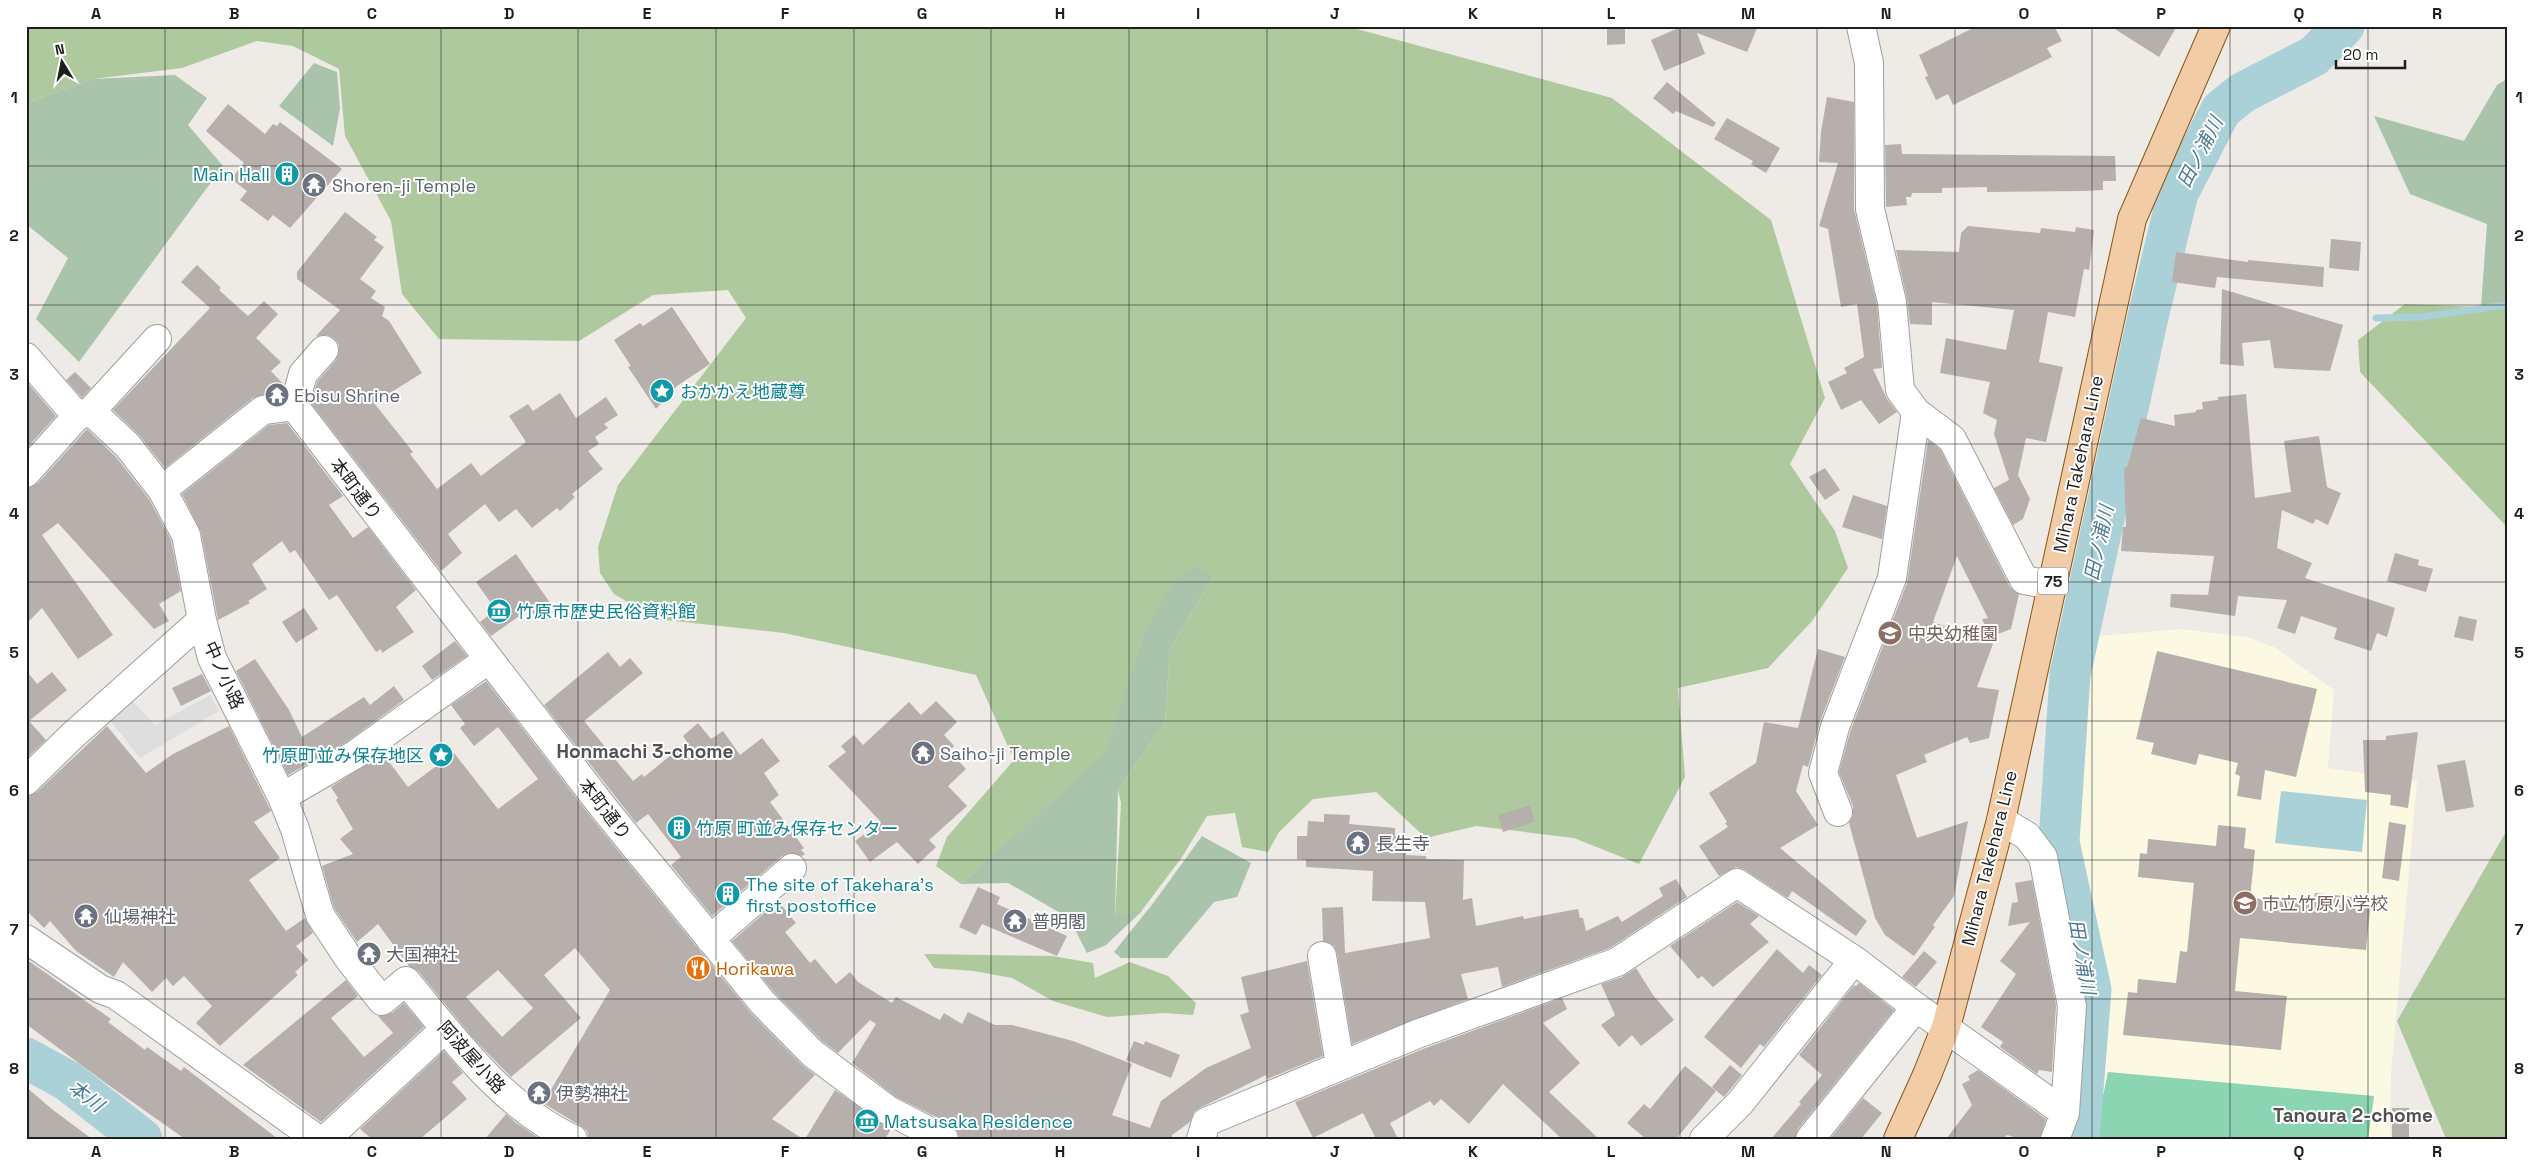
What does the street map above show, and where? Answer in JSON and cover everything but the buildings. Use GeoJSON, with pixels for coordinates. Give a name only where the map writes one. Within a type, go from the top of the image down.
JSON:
{"type":"FeatureCollection","features":[{"type":"Feature","properties":{"kind":"main road","name":"Mihara Takehara Line"},"geometry":{"type":"LineString","coordinates":[[1898,1139],[1927,1075],[1946,1026],[2001,820],[2132,219],[2216,26]]}},
{"type":"Feature","properties":{"kind":"street"},"geometry":{"type":"LineString","coordinates":[[1861,26],[1869,63],[1870,209],[1892,302],[1900,390],[1916,412],[1952,439],[2024,580],[2052,585]]}},
{"type":"Feature","properties":{"kind":"street"},"geometry":{"type":"LineString","coordinates":[[26,473],[157,340]]}},
{"type":"Feature","properties":{"kind":"street"},"geometry":{"type":"LineString","coordinates":[[162,490],[263,410],[294,406],[303,374],[324,350]]}},
{"type":"Feature","properties":{"kind":"street","name":"中ノ小路"},"geometry":{"type":"LineString","coordinates":[[26,357],[84,413],[128,446],[162,490],[186,535],[202,620],[212,658],[282,797],[295,829],[320,915],[349,959],[382,1001],[406,981]]}},
{"type":"Feature","properties":{"kind":"street","name":"本町通り"},"geometry":{"type":"LineString","coordinates":[[294,406],[606,811],[762,1002],[812,1054],[888,1110],[944,1139]]}},
{"type":"Feature","properties":{"kind":"street"},"geometry":{"type":"LineString","coordinates":[[1838,812],[1823,773],[1835,727],[1892,578],[1916,412]]}},
{"type":"Feature","properties":{"kind":"street"},"geometry":{"type":"LineString","coordinates":[[26,781],[72,736],[202,620]]}},
{"type":"Feature","properties":{"kind":"street"},"geometry":{"type":"LineString","coordinates":[[282,797],[356,754],[489,659]]}},
{"type":"Feature","properties":{"kind":"street"},"geometry":{"type":"LineString","coordinates":[[2001,820],[2028,836],[2043,857],[2072,1006],[2066,1113],[2055,1139]]}},
{"type":"Feature","properties":{"kind":"street"},"geometry":{"type":"LineString","coordinates":[[710,939],[792,868]]}},
{"type":"Feature","properties":{"kind":"street"},"geometry":{"type":"LineString","coordinates":[[1201,1139],[1206,1122],[1417,1034],[1617,962],[1737,883],[1854,960],[1916,1007],[1946,1026],[2066,1113]]}},
{"type":"Feature","properties":{"kind":"street"},"geometry":{"type":"LineString","coordinates":[[26,939],[100,989],[116,995],[317,1139]]}},
{"type":"Feature","properties":{"kind":"street"},"geometry":{"type":"LineString","coordinates":[[1322,956],[1340,1065]]}},
{"type":"Feature","properties":{"kind":"street"},"geometry":{"type":"LineString","coordinates":[[1704,1139],[1740,1103],[1854,960]]}},
{"type":"Feature","properties":{"kind":"street","name":"阿波屋小路"},"geometry":{"type":"LineString","coordinates":[[406,981],[502,1092],[529,1114],[572,1139]]}},
{"type":"Feature","properties":{"kind":"street"},"geometry":{"type":"LineString","coordinates":[[1810,1139],[1916,1007]]}},
{"type":"Feature","properties":{"kind":"street"},"geometry":{"type":"LineString","coordinates":[[326,1139],[445,1028]]}},
{"type":"Feature","properties":{"kind":"shaded area","name":"市立竹原小学校"},"geometry":{"type":"Polygon","coordinates":[[[2181,629],[2247,637],[2276,648],[2334,690],[2328,768],[2417,781],[2391,1074],[2390,1139],[2085,1139],[2092,1110],[2097,982],[2069,824],[2075,680],[2085,637],[2181,629]]]}},
{"type":"Feature","properties":{"kind":"shaded area"},"geometry":{"type":"Polygon","coordinates":[[[126,694],[155,725],[210,695],[219,711],[140,758],[105,714],[126,694]]]}},
{"type":"Feature","properties":{"kind":"green space"},"geometry":{"type":"Polygon","coordinates":[[[26,26],[1346,26],[1612,98],[1771,220],[1825,398],[1790,464],[1835,531],[1848,568],[1812,621],[1768,668],[1678,688],[1685,777],[1639,864],[1574,838],[1476,826],[1426,838],[1376,792],[1313,799],[1279,832],[1268,852],[1242,847],[1235,813],[1207,816],[1182,857],[1140,913],[1115,917],[1121,803],[1118,790],[1165,723],[1170,649],[1214,575],[1144,632],[1107,752],[961,884],[936,866],[947,837],[1014,760],[976,675],[784,633],[656,619],[614,594],[600,573],[598,547],[618,485],[746,318],[728,290],[653,295],[579,341],[439,339],[402,294],[391,221],[345,136],[339,69],[293,46],[257,41],[182,68],[93,79],[26,103],[26,26]]]}},
{"type":"Feature","properties":{"kind":"green space"},"geometry":{"type":"Polygon","coordinates":[[[314,63],[337,72],[340,108],[333,146],[279,106],[314,63]]]}},
{"type":"Feature","properties":{"kind":"green space"},"geometry":{"type":"Polygon","coordinates":[[[175,75],[207,98],[188,125],[223,166],[79,362],[36,319],[68,258],[26,224],[26,103],[93,79],[175,75]]]}},
{"type":"Feature","properties":{"kind":"green space"},"geometry":{"type":"Polygon","coordinates":[[[2507,79],[2507,305],[2481,307],[2487,224],[2410,194],[2374,116],[2464,141],[2497,85],[2507,79]]]}},
{"type":"Feature","properties":{"kind":"green space"},"geometry":{"type":"Polygon","coordinates":[[[2405,304],[2481,307],[2507,305],[2507,527],[2360,372],[2358,340],[2405,304]]]}},
{"type":"Feature","properties":{"kind":"green space"},"geometry":{"type":"Polygon","coordinates":[[[1195,567],[1214,575],[1170,649],[1165,723],[1118,790],[1115,916],[1142,911],[1106,945],[1087,953],[1069,918],[1008,883],[961,884],[1106,752],[1144,632],[1174,581],[1195,567]]]}},
{"type":"Feature","properties":{"kind":"green space"},"geometry":{"type":"Polygon","coordinates":[[[2507,830],[2507,1139],[2446,1139],[2397,1021],[2507,830]]]}},
{"type":"Feature","properties":{"kind":"green space"},"geometry":{"type":"Polygon","coordinates":[[[1202,836],[1251,863],[1237,897],[1214,902],[1167,958],[1121,958],[1114,952],[1154,902],[1202,836]]]}},
{"type":"Feature","properties":{"kind":"green space"},"geometry":{"type":"Polygon","coordinates":[[[924,954],[1052,956],[1093,963],[1095,978],[1130,962],[1168,976],[1196,1003],[1193,1015],[1164,1013],[1107,1017],[1053,1001],[1012,978],[974,971],[934,968],[924,954]]]}},
{"type":"Feature","properties":{"kind":"green space"},"geometry":{"type":"Polygon","coordinates":[[[2108,1072],[2374,1096],[2368,1139],[2094,1139],[2108,1072]]]}},
{"type":"Feature","properties":{"kind":"water"},"geometry":{"type":"Polygon","coordinates":[[[2281,791],[2367,800],[2362,852],[2275,843],[2281,791]]]}},
{"type":"Feature","properties":{"kind":"waterway","name":"田ノ浦川"},"geometry":{"type":"LineString","coordinates":[[2079,1139],[2091,990],[2059,842],[2070,675],[2147,321],[2178,193],[2221,110],[2242,93],[2314,56],[2344,26]]}},
{"type":"Feature","properties":{"kind":"waterway"},"geometry":{"type":"LineString","coordinates":[[2376,318],[2422,317],[2507,305]]}},
{"type":"Feature","properties":{"kind":"waterway","name":"本川"},"geometry":{"type":"LineString","coordinates":[[26,1058],[68,1081],[142,1139]]}},
{"type":"Feature","properties":{"kind":"place","name":"Main Hall"},"geometry":{"type":"Point","coordinates":[287,174]}},
{"type":"Feature","properties":{"kind":"place","name":"Shoren-ji Temple"},"geometry":{"type":"Point","coordinates":[314,185]}},
{"type":"Feature","properties":{"kind":"place","name":"おかかえ地蔵尊"},"geometry":{"type":"Point","coordinates":[662,391]}},
{"type":"Feature","properties":{"kind":"place","name":"Ebisu Shrine"},"geometry":{"type":"Point","coordinates":[277,395]}},
{"type":"Feature","properties":{"kind":"place","name":"竹原市歴史民俗資料館"},"geometry":{"type":"Point","coordinates":[499,611]}},
{"type":"Feature","properties":{"kind":"place","name":"中央幼稚園"},"geometry":{"type":"Point","coordinates":[1890,633]}},
{"type":"Feature","properties":{"kind":"place","name":"Saiho-ji Temple"},"geometry":{"type":"Point","coordinates":[923,753]}},
{"type":"Feature","properties":{"kind":"place","name":"竹原町並み保存地区"},"geometry":{"type":"Point","coordinates":[441,755]}},
{"type":"Feature","properties":{"kind":"place","name":"竹原 町並み保存センター"},"geometry":{"type":"Point","coordinates":[679,828]}},
{"type":"Feature","properties":{"kind":"place","name":"長生寺"},"geometry":{"type":"Point","coordinates":[1358,843]}},
{"type":"Feature","properties":{"kind":"place","name":"The site of Takehara's first postoffice"},"geometry":{"type":"Point","coordinates":[728,894]}},
{"type":"Feature","properties":{"kind":"place","name":"市立竹原小学校"},"geometry":{"type":"Point","coordinates":[2245,903]}},
{"type":"Feature","properties":{"kind":"place","name":"仙場神社"},"geometry":{"type":"Point","coordinates":[86,916]}},
{"type":"Feature","properties":{"kind":"place","name":"普明閣"},"geometry":{"type":"Point","coordinates":[1015,921]}},
{"type":"Feature","properties":{"kind":"place","name":"大国神社"},"geometry":{"type":"Point","coordinates":[369,954]}},
{"type":"Feature","properties":{"kind":"place","name":"Horikawa"},"geometry":{"type":"Point","coordinates":[698,968]}},
{"type":"Feature","properties":{"kind":"place","name":"伊勢神社"},"geometry":{"type":"Point","coordinates":[539,1093]}},
{"type":"Feature","properties":{"kind":"place","name":"Matsusaka Residence"},"geometry":{"type":"Point","coordinates":[867,1121]}},
{"type":"Feature","properties":{"kind":"district","name":"Honmachi 3-chome"},"geometry":{"type":"Point","coordinates":[645,751]}},
{"type":"Feature","properties":{"kind":"district","name":"Tanoura 2-chome"},"geometry":{"type":"Point","coordinates":[2353,1115]}}]}
